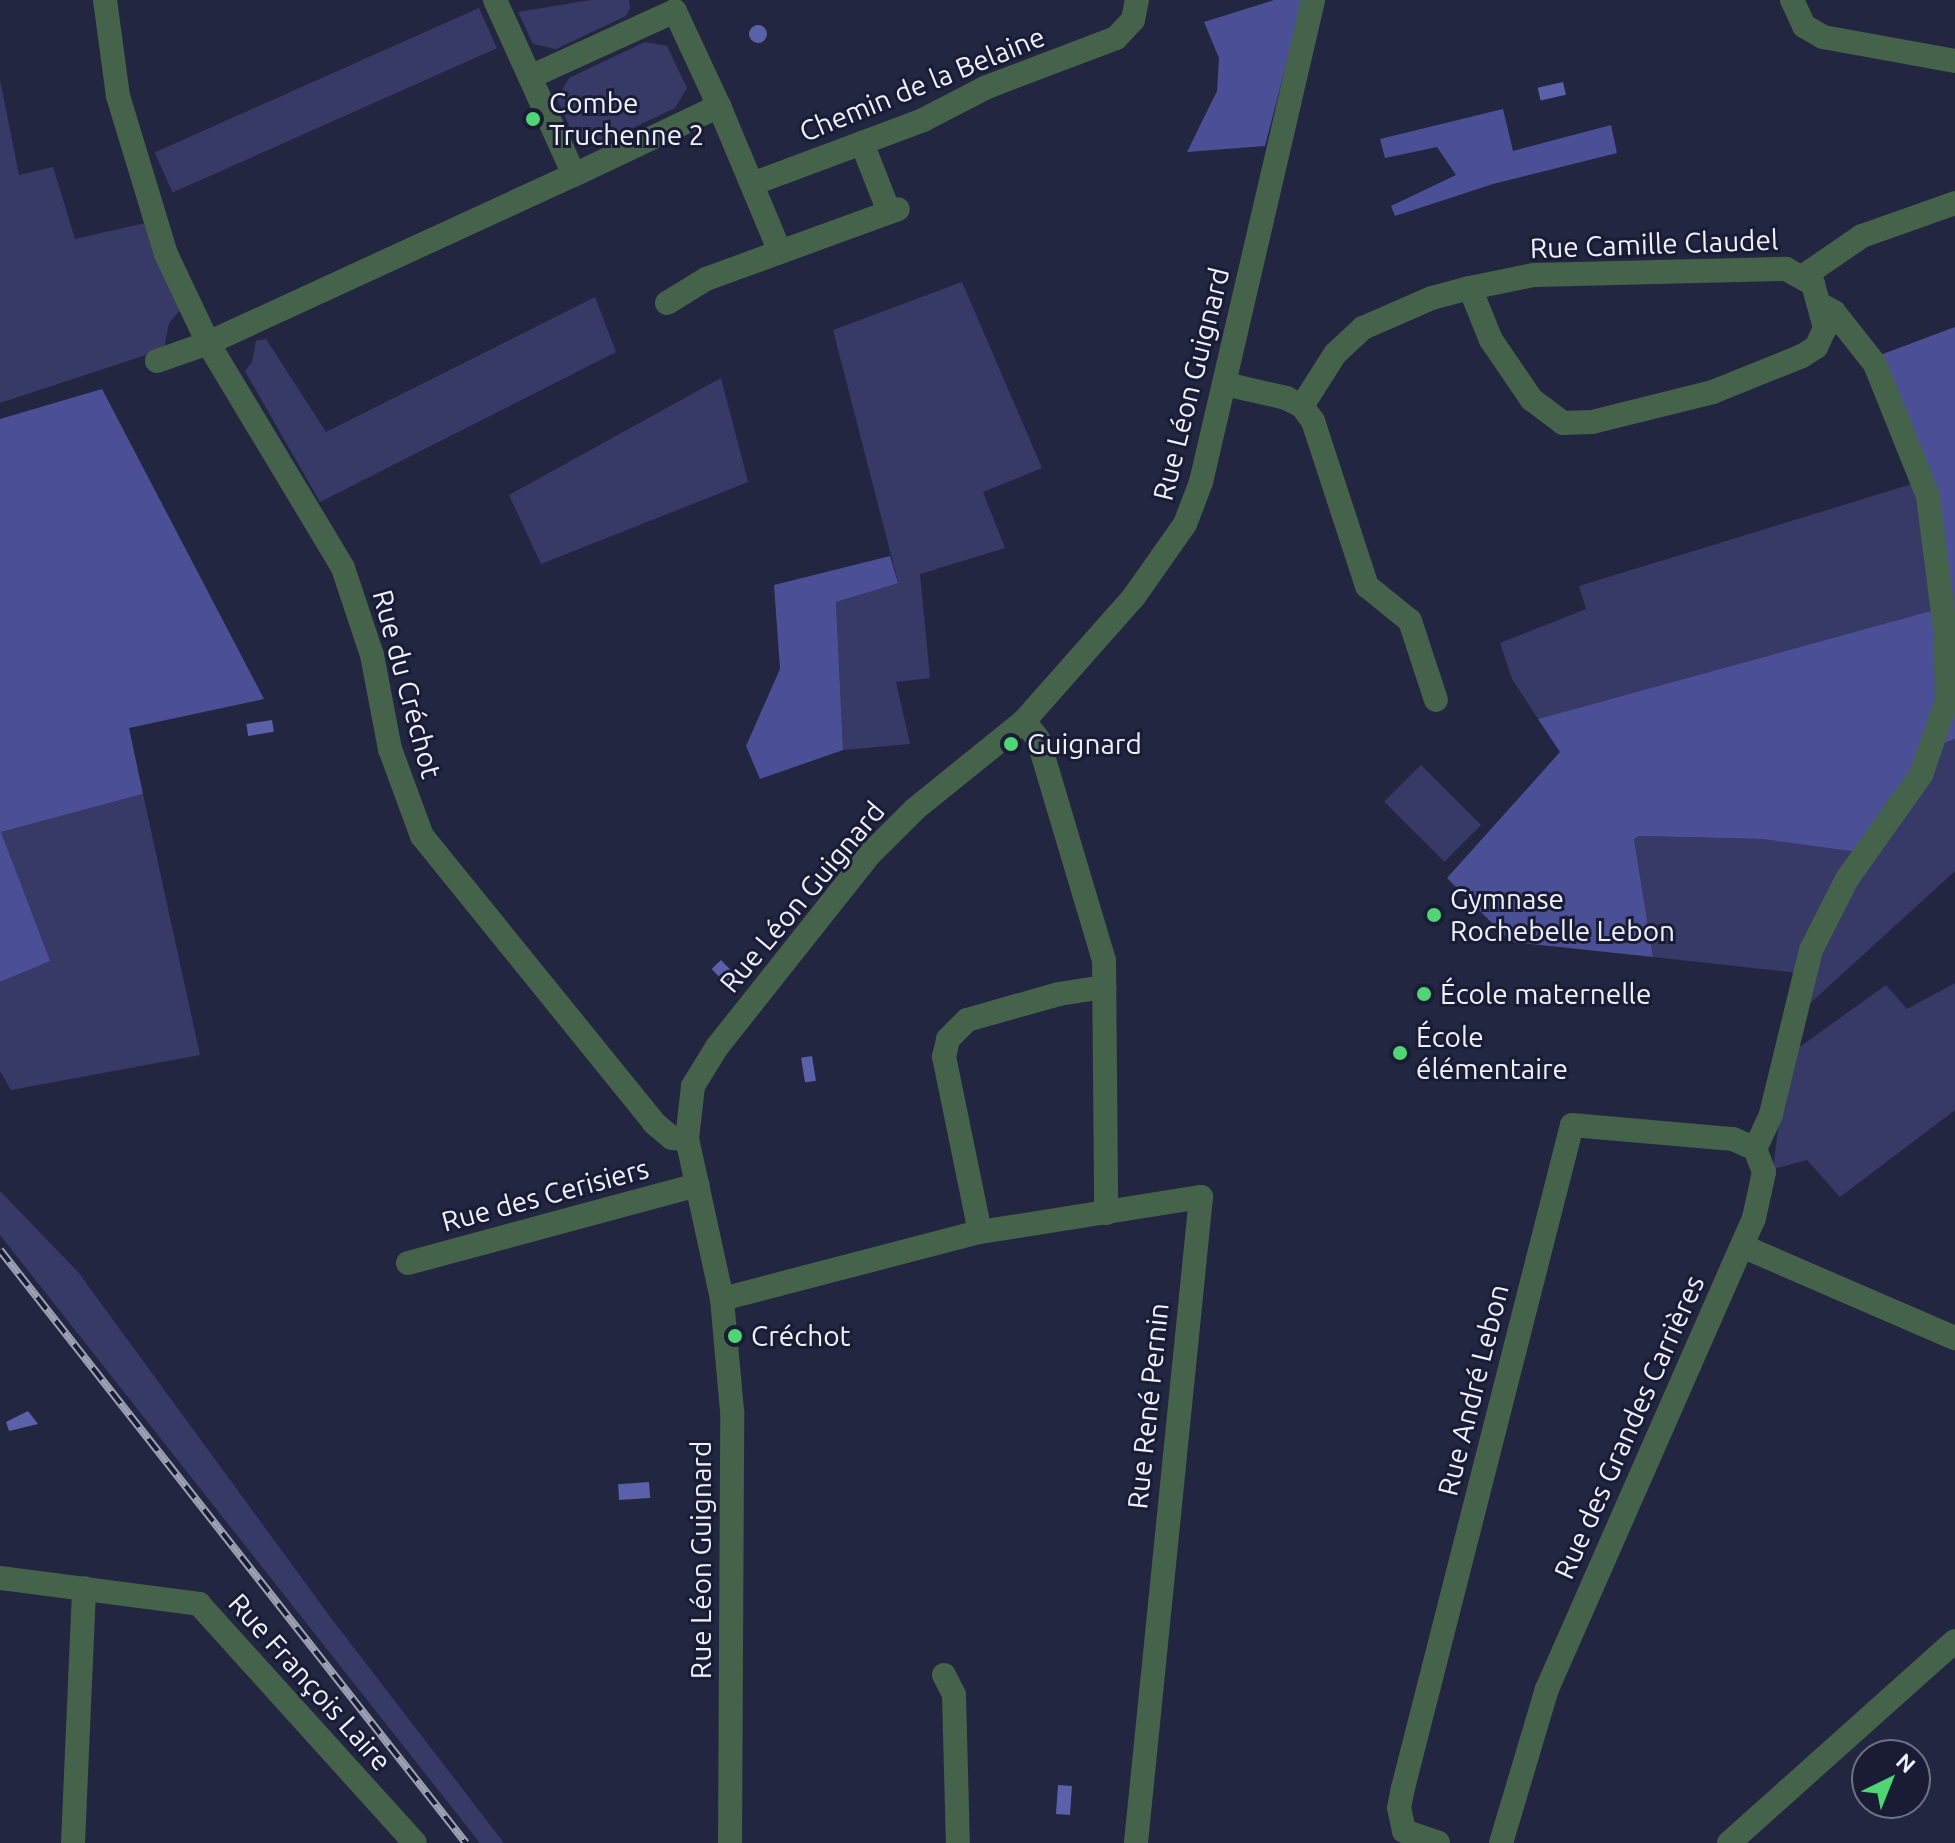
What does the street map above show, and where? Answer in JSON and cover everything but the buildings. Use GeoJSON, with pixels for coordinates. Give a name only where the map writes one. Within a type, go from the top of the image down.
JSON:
{"type":"FeatureCollection","features":[{"type":"Feature","properties":{"kind":"street","name":"Rue du Créchot"},"geometry":{"type":"LineString","coordinates":[[105,0],[118,96],[144,193],[208,343],[343,568],[372,655],[390,749],[429,848],[525,958],[654,1123],[672,1138],[687,1139]]}},
{"type":"Feature","properties":{"kind":"street"},"geometry":{"type":"LineString","coordinates":[[495,0],[574,175]]}},
{"type":"Feature","properties":{"kind":"street"},"geometry":{"type":"LineString","coordinates":[[530,77],[697,0]]}},
{"type":"Feature","properties":{"kind":"street","name":"Chemin de la Belaine"},"geometry":{"type":"LineString","coordinates":[[752,184],[923,120],[987,87],[1116,38],[1133,20],[1137,0]]}},
{"type":"Feature","properties":{"kind":"street","name":"Rue Léon Guignard"},"geometry":{"type":"LineString","coordinates":[[730,1843],[732,1411],[722,1299],[687,1139],[687,1109],[703,1066],[871,853],[915,809],[1024,721],[1099,638],[1172,546],[1201,482],[1313,0]]}},
{"type":"Feature","properties":{"kind":"street"},"geometry":{"type":"LineString","coordinates":[[1792,0],[1804,26],[1823,37],[1955,61]]}},
{"type":"Feature","properties":{"kind":"street"},"geometry":{"type":"LineString","coordinates":[[675,11],[780,252]]}},
{"type":"Feature","properties":{"kind":"street"},"geometry":{"type":"LineString","coordinates":[[157,361],[208,343],[719,106]]}},
{"type":"Feature","properties":{"kind":"street"},"geometry":{"type":"LineString","coordinates":[[667,303],[706,279],[894,210],[862,143]]}},
{"type":"Feature","properties":{"kind":"street"},"geometry":{"type":"LineString","coordinates":[[1805,275],[1862,236],[1955,203]]}},
{"type":"Feature","properties":{"kind":"street","name":"Rue Camille Claudel"},"geometry":{"type":"LineString","coordinates":[[1302,406],[1335,354],[1363,328],[1470,288],[1567,272],[1786,269],[1805,275],[1823,306],[1834,312],[1875,364],[1928,496],[1948,658],[1947,700],[1921,775],[1847,879],[1811,950],[1786,1033],[1771,1114],[1755,1149]]}},
{"type":"Feature","properties":{"kind":"street"},"geometry":{"type":"LineString","coordinates":[[1470,288],[1491,340],[1532,400],[1563,423],[1652,409],[1713,392],[1802,356],[1821,339],[1823,306]]}},
{"type":"Feature","properties":{"kind":"street"},"geometry":{"type":"LineString","coordinates":[[1225,384],[1302,406],[1313,421],[1367,586],[1410,621],[1436,700]]}},
{"type":"Feature","properties":{"kind":"street"},"geometry":{"type":"LineString","coordinates":[[1024,721],[1038,739],[1104,960],[1106,1213]]}},
{"type":"Feature","properties":{"kind":"street"},"geometry":{"type":"LineString","coordinates":[[980,1232],[944,1057],[948,1039],[967,1020],[1104,987]]}},
{"type":"Feature","properties":{"kind":"street","name":"Rue André Lebon"},"geometry":{"type":"LineString","coordinates":[[1397,1837],[1403,1788],[1572,1125],[1733,1139],[1755,1149]]}},
{"type":"Feature","properties":{"kind":"street","name":"Rue des Grandes Carrières"},"geometry":{"type":"LineString","coordinates":[[1501,1843],[1547,1689],[1742,1246],[1764,1172],[1755,1149]]}},
{"type":"Feature","properties":{"kind":"street","name":"Rue des Cerisiers"},"geometry":{"type":"LineString","coordinates":[[408,1263],[698,1185]]}},
{"type":"Feature","properties":{"kind":"street","name":"Rue René Pernin"},"geometry":{"type":"LineString","coordinates":[[722,1299],[980,1232],[1201,1197],[1136,1843]]}},
{"type":"Feature","properties":{"kind":"street"},"geometry":{"type":"LineString","coordinates":[[1742,1246],[1955,1338]]}},
{"type":"Feature","properties":{"kind":"street","name":"Rue François Laire"},"geometry":{"type":"LineString","coordinates":[[0,1578],[199,1604],[415,1843]]}},
{"type":"Feature","properties":{"kind":"street"},"geometry":{"type":"LineString","coordinates":[[73,1843],[84,1588]]}},
{"type":"Feature","properties":{"kind":"street"},"geometry":{"type":"LineString","coordinates":[[1729,1843],[1955,1641]]}},
{"type":"Feature","properties":{"kind":"street"},"geometry":{"type":"LineString","coordinates":[[944,1675],[954,1695],[958,1843]]}},
{"type":"Feature","properties":{"kind":"street"},"geometry":{"type":"LineString","coordinates":[[1397,1837],[1438,1843]]}},
{"type":"Feature","properties":{"kind":"shaded area"},"geometry":{"type":"Polygon","coordinates":[[[591,0],[629,0],[630,8],[626,16],[556,49],[533,44],[518,12],[591,0]]]}},
{"type":"Feature","properties":{"kind":"shaded area"},"geometry":{"type":"Polygon","coordinates":[[[1274,0],[1303,0],[1265,146],[1187,152],[1217,91],[1219,58],[1204,22],[1274,0]]]}},
{"type":"Feature","properties":{"kind":"shaded area"},"geometry":{"type":"Polygon","coordinates":[[[479,8],[497,48],[173,193],[155,152],[479,8]]]}},
{"type":"Feature","properties":{"kind":"shaded area"},"geometry":{"type":"Polygon","coordinates":[[[758,25],[767,34],[758,43],[749,34],[758,25]]]}},
{"type":"Feature","properties":{"kind":"shaded area"},"geometry":{"type":"Polygon","coordinates":[[[645,42],[667,46],[687,88],[675,108],[599,144],[576,141],[557,99],[569,78],[645,42]]]}},
{"type":"Feature","properties":{"kind":"shaded area"},"geometry":{"type":"Polygon","coordinates":[[[0,80],[19,175],[53,167],[75,239],[145,223],[183,307],[169,323],[164,349],[0,403],[0,80]]]}},
{"type":"Feature","properties":{"kind":"shaded area"},"geometry":{"type":"Polygon","coordinates":[[[1563,82],[1566,95],[1541,101],[1538,88],[1563,82]]]}},
{"type":"Feature","properties":{"kind":"shaded area"},"geometry":{"type":"Polygon","coordinates":[[[1503,109],[1513,151],[1611,125],[1617,153],[1493,184],[1395,216],[1391,206],[1456,175],[1437,147],[1385,158],[1380,139],[1503,109]]]}},
{"type":"Feature","properties":{"kind":"shaded area"},"geometry":{"type":"Polygon","coordinates":[[[962,282],[1042,468],[983,492],[1005,548],[920,574],[930,678],[896,682],[910,744],[843,750],[836,602],[898,582],[833,330],[962,282]]]}},
{"type":"Feature","properties":{"kind":"shaded area"},"geometry":{"type":"Polygon","coordinates":[[[595,297],[616,352],[320,502],[245,371],[252,362],[256,341],[266,339],[326,432],[595,297]]]}},
{"type":"Feature","properties":{"kind":"shaded area"},"geometry":{"type":"Polygon","coordinates":[[[1955,327],[1955,739],[1944,743],[1857,852],[1761,839],[1639,836],[1634,839],[1653,957],[1511,942],[1447,878],[1560,752],[1538,719],[1945,607],[1880,355],[1955,327]]]}},
{"type":"Feature","properties":{"kind":"shaded area"},"geometry":{"type":"Polygon","coordinates":[[[721,378],[748,482],[541,564],[509,495],[721,378]]]}},
{"type":"Feature","properties":{"kind":"shaded area"},"geometry":{"type":"Polygon","coordinates":[[[102,389],[264,699],[129,728],[143,794],[1,832],[50,961],[0,982],[0,419],[102,389]]]}},
{"type":"Feature","properties":{"kind":"shaded area"},"geometry":{"type":"Polygon","coordinates":[[[1925,480],[1945,607],[1538,719],[1512,679],[1500,643],[1586,609],[1579,586],[1925,480]]]}},
{"type":"Feature","properties":{"kind":"shaded area"},"geometry":{"type":"Polygon","coordinates":[[[890,556],[898,583],[836,602],[843,750],[760,779],[746,746],[780,669],[774,585],[890,556]]]}},
{"type":"Feature","properties":{"kind":"shaded area"},"geometry":{"type":"Polygon","coordinates":[[[272,720],[274,732],[248,736],[246,724],[272,720]]]}},
{"type":"Feature","properties":{"kind":"shaded area"},"geometry":{"type":"Polygon","coordinates":[[[1955,739],[1955,871],[1795,1017],[1822,937],[1944,743],[1955,739]]]}},
{"type":"Feature","properties":{"kind":"shaded area"},"geometry":{"type":"Polygon","coordinates":[[[1421,765],[1481,825],[1444,862],[1384,802],[1421,765]]]}},
{"type":"Feature","properties":{"kind":"shaded area"},"geometry":{"type":"Polygon","coordinates":[[[143,794],[200,1055],[11,1090],[0,1071],[0,982],[49,961],[1,832],[143,794]]]}},
{"type":"Feature","properties":{"kind":"shaded area"},"geometry":{"type":"Polygon","coordinates":[[[1640,836],[1761,839],[1857,852],[1798,973],[1653,957],[1634,839],[1640,836]]]}},
{"type":"Feature","properties":{"kind":"shaded area"},"geometry":{"type":"Polygon","coordinates":[[[721,960],[740,980],[731,989],[712,969],[721,960]]]}},
{"type":"Feature","properties":{"kind":"shaded area"},"geometry":{"type":"Polygon","coordinates":[[[1955,983],[1955,1110],[1840,1197],[1807,1160],[1773,1169],[1787,1056],[1886,985],[1907,1009],[1955,983]]]}},
{"type":"Feature","properties":{"kind":"shaded area"},"geometry":{"type":"Polygon","coordinates":[[[812,1056],[816,1081],[805,1082],[801,1058],[812,1056]]]}},
{"type":"Feature","properties":{"kind":"shaded area"},"geometry":{"type":"Polygon","coordinates":[[[0,1191],[78,1272],[331,1618],[504,1843],[480,1843],[0,1235],[0,1191]]]}},
{"type":"Feature","properties":{"kind":"shaded area"},"geometry":{"type":"Polygon","coordinates":[[[28,1411],[38,1424],[9,1431],[6,1422],[28,1411]]]}},
{"type":"Feature","properties":{"kind":"shaded area"},"geometry":{"type":"Polygon","coordinates":[[[649,1482],[650,1498],[619,1500],[618,1484],[649,1482]]]}},
{"type":"Feature","properties":{"kind":"shaded area"},"geometry":{"type":"Polygon","coordinates":[[[1058,1785],[1072,1786],[1070,1815],[1056,1814],[1058,1785]]]}},
{"type":"Feature","properties":{"kind":"railway"},"geometry":{"type":"LineString","coordinates":[[0,1250],[466,1843]]}},
{"type":"Feature","properties":{"kind":"place","name":"Combe Truchenne 2"},"geometry":{"type":"Point","coordinates":[533,119]}},
{"type":"Feature","properties":{"kind":"place","name":"Guignard"},"geometry":{"type":"Point","coordinates":[1011,744]}},
{"type":"Feature","properties":{"kind":"place","name":"Gymnase Rochebelle Lebon"},"geometry":{"type":"Point","coordinates":[1434,915]}},
{"type":"Feature","properties":{"kind":"place","name":"École maternelle"},"geometry":{"type":"Point","coordinates":[1424,994]}},
{"type":"Feature","properties":{"kind":"place","name":"École élémentaire"},"geometry":{"type":"Point","coordinates":[1400,1053]}},
{"type":"Feature","properties":{"kind":"place","name":"Créchot"},"geometry":{"type":"Point","coordinates":[735,1336]}}]}
